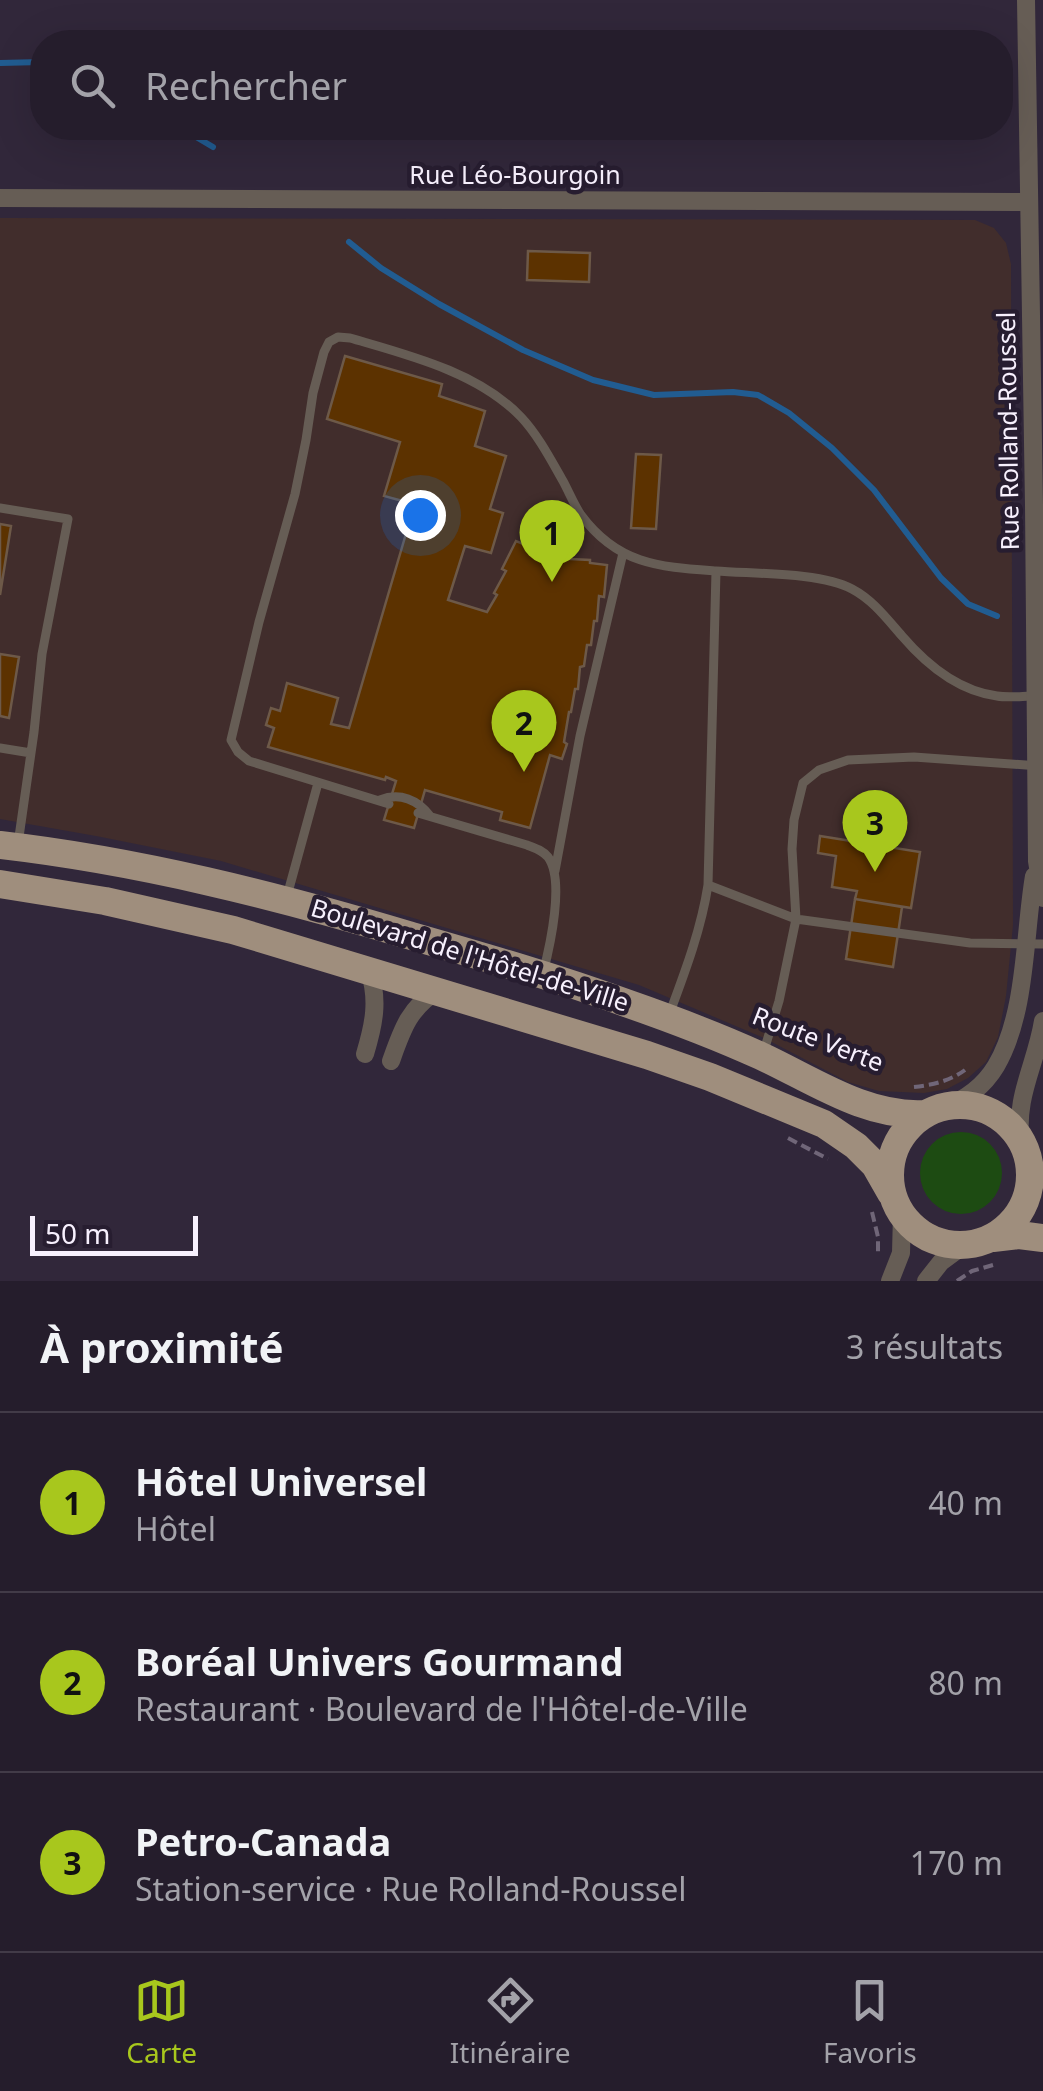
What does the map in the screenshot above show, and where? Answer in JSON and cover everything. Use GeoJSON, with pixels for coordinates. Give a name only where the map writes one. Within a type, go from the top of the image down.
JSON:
{"type":"FeatureCollection","features":[{"type":"Feature","properties":{"kind":"main road","name":"Boulevard de l'Hôtel-de-Ville"},"geometry":{"type":"LineString","coordinates":[[9,846],[174,873],[286,899],[543,975],[668,1018],[859,1103],[897,1113],[933,1112]]}},
{"type":"Feature","properties":{"kind":"main road","name":"Boulevard de l'Hôtel-de-Ville"},"geometry":{"type":"LineString","coordinates":[[0,884],[176,916],[438,990],[710,1077],[824,1124],[856,1146],[876,1166],[886,1203]]}},
{"type":"Feature","properties":{"kind":"main road"},"geometry":{"type":"LineString","coordinates":[[981,1250],[1016,1218],[1030,1185],[1032,1162],[1006,1124],[983,1109],[970,1106],[933,1112],[911,1124],[893,1154],[886,1203],[926,1237],[949,1244],[981,1250],[1019,1235],[1043,1238]]}},
{"type":"Feature","properties":{"kind":"street","name":"Rue Rolland-Roussel"},"geometry":{"type":"LineString","coordinates":[[1026,0],[1039,696],[1036,860]]}},
{"type":"Feature","properties":{"kind":"street","name":"Rue Léo-Bourgoin"},"geometry":{"type":"LineString","coordinates":[[0,198],[1029,202]]}},
{"type":"Feature","properties":{"kind":"street"},"geometry":{"type":"LineString","coordinates":[[1036,860],[1043,898]]}},
{"type":"Feature","properties":{"kind":"street"},"geometry":{"type":"LineString","coordinates":[[933,1112],[976,1090],[995,1068],[1006,1044],[1034,944],[1028,912],[1036,860]]}},
{"type":"Feature","properties":{"kind":"street"},"geometry":{"type":"LineString","coordinates":[[365,1054],[376,999],[368,970]]}},
{"type":"Feature","properties":{"kind":"street"},"geometry":{"type":"LineString","coordinates":[[391,1061],[414,1010],[438,990]]}},
{"type":"Feature","properties":{"kind":"street"},"geometry":{"type":"LineString","coordinates":[[1032,1162],[1019,1130],[1020,1103],[1042,1029]]}},
{"type":"Feature","properties":{"kind":"street"},"geometry":{"type":"LineString","coordinates":[[886,1203],[902,1253],[890,1281]]}},
{"type":"Feature","properties":{"kind":"street"},"geometry":{"type":"LineString","coordinates":[[926,1281],[941,1262],[981,1250]]}},
{"type":"Feature","properties":{"kind":"lane"},"geometry":{"type":"LineString","coordinates":[[389,804],[248,761],[231,740],[295,494],[313,393],[324,352],[338,336],[440,367],[497,397],[521,417],[540,442],[581,514],[624,553],[662,567],[790,576],[848,586],[866,598],[928,664],[952,680],[997,696],[1039,696]]}},
{"type":"Feature","properties":{"kind":"lane"},"geometry":{"type":"LineString","coordinates":[[0,508],[68,519],[42,654],[31,752],[9,846]]}},
{"type":"Feature","properties":{"kind":"lane"},"geometry":{"type":"LineString","coordinates":[[543,975],[552,934],[555,871],[580,736],[624,553]]}},
{"type":"Feature","properties":{"kind":"lane"},"geometry":{"type":"LineString","coordinates":[[668,1018],[694,946],[708,885],[716,572]]}},
{"type":"Feature","properties":{"kind":"lane"},"geometry":{"type":"LineString","coordinates":[[0,748],[31,752]]}},
{"type":"Feature","properties":{"kind":"lane"},"geometry":{"type":"LineString","coordinates":[[762,1057],[779,1001],[796,918],[792,849],[803,783],[819,770],[848,760],[914,757],[1039,766]]}},
{"type":"Feature","properties":{"kind":"lane"},"geometry":{"type":"LineString","coordinates":[[286,899],[318,783]]}},
{"type":"Feature","properties":{"kind":"lane"},"geometry":{"type":"LineString","coordinates":[[378,801],[392,795],[420,804],[430,816]]}},
{"type":"Feature","properties":{"kind":"lane"},"geometry":{"type":"LineString","coordinates":[[418,813],[542,851],[555,871]]}},
{"type":"Feature","properties":{"kind":"lane"},"geometry":{"type":"LineString","coordinates":[[708,885],[796,918],[970,944],[1034,944]]}},
{"type":"Feature","properties":{"kind":"path","name":"Route Verte"},"geometry":{"type":"LineString","coordinates":[[912,1087],[956,1077],[968,1067]]}},
{"type":"Feature","properties":{"kind":"path"},"geometry":{"type":"LineString","coordinates":[[774,1131],[834,1163]]}},
{"type":"Feature","properties":{"kind":"path"},"geometry":{"type":"LineString","coordinates":[[878,1256],[874,1215],[886,1203]]}},
{"type":"Feature","properties":{"kind":"path"},"geometry":{"type":"LineString","coordinates":[[957,1281],[972,1271],[981,1250]]}},
{"type":"Feature","properties":{"kind":"shaded area"},"geometry":{"type":"Polygon","coordinates":[[[0,218],[975,220],[994,228],[1006,243],[1011,264],[1013,925],[998,1037],[986,1062],[947,1089],[924,1093],[879,1091],[848,1082],[764,1038],[639,985],[221,861],[0,819],[0,218]]]}},
{"type":"Feature","properties":{"kind":"green space"},"geometry":{"type":"Polygon","coordinates":[[[961,1132],[977,1135],[990,1144],[999,1157],[999,1189],[990,1202],[977,1211],[961,1214],[945,1211],[932,1202],[923,1189],[920,1173],[923,1157],[932,1144],[945,1135],[961,1132]]]}},
{"type":"Feature","properties":{"kind":"building"},"geometry":{"type":"Polygon","coordinates":[[[528,251],[590,253],[589,282],[527,280],[528,251]]]}},
{"type":"Feature","properties":{"kind":"building"},"geometry":{"type":"Polygon","coordinates":[[[345,356],[442,384],[439,396],[485,411],[475,446],[506,456],[490,509],[503,513],[491,553],[465,546],[448,600],[487,612],[516,541],[571,555],[571,559],[607,565],[604,597],[599,596],[591,645],[587,645],[569,712],[564,742],[567,744],[562,759],[550,755],[530,828],[500,820],[502,812],[425,790],[414,828],[384,820],[396,781],[268,747],[274,728],[266,725],[271,708],[280,711],[287,683],[338,698],[331,724],[349,728],[410,520],[402,518],[406,502],[384,496],[400,442],[327,419],[345,356]]]}},
{"type":"Feature","properties":{"kind":"building"},"geometry":{"type":"Polygon","coordinates":[[[636,454],[661,455],[656,529],[631,528],[636,454]]]}},
{"type":"Feature","properties":{"kind":"building"},"geometry":{"type":"Polygon","coordinates":[[[0,524],[11,526],[0,595],[0,524]]]}},
{"type":"Feature","properties":{"kind":"building"},"geometry":{"type":"Polygon","coordinates":[[[0,654],[19,657],[9,718],[0,716],[0,654]]]}},
{"type":"Feature","properties":{"kind":"building"},"geometry":{"type":"Polygon","coordinates":[[[820,836],[920,852],[911,908],[855,899],[857,891],[832,887],[836,856],[818,853],[820,836]]]}},
{"type":"Feature","properties":{"kind":"building"},"geometry":{"type":"Polygon","coordinates":[[[855,899],[902,907],[893,967],[846,959],[855,899]]]}},
{"type":"Feature","properties":{"kind":"waterway"},"geometry":{"type":"LineString","coordinates":[[0,63],[30,62]]}},
{"type":"Feature","properties":{"kind":"waterway"},"geometry":{"type":"LineString","coordinates":[[201,140],[213,147]]}},
{"type":"Feature","properties":{"kind":"waterway"},"geometry":{"type":"LineString","coordinates":[[349,242],[381,268],[439,304],[523,350],[593,380],[654,395],[758,395],[789,413],[832,448],[874,490],[941,578],[968,604],[997,616]]}},
{"type":"Feature","properties":{"kind":"place","name":"Hôtel Universel"},"geometry":{"type":"Point","coordinates":[552,582]}},
{"type":"Feature","properties":{"kind":"place","name":"Boréal Univers Gourmand"},"geometry":{"type":"Point","coordinates":[524,772]}},
{"type":"Feature","properties":{"kind":"place","name":"Petro-Canada"},"geometry":{"type":"Point","coordinates":[875,872]}}]}
